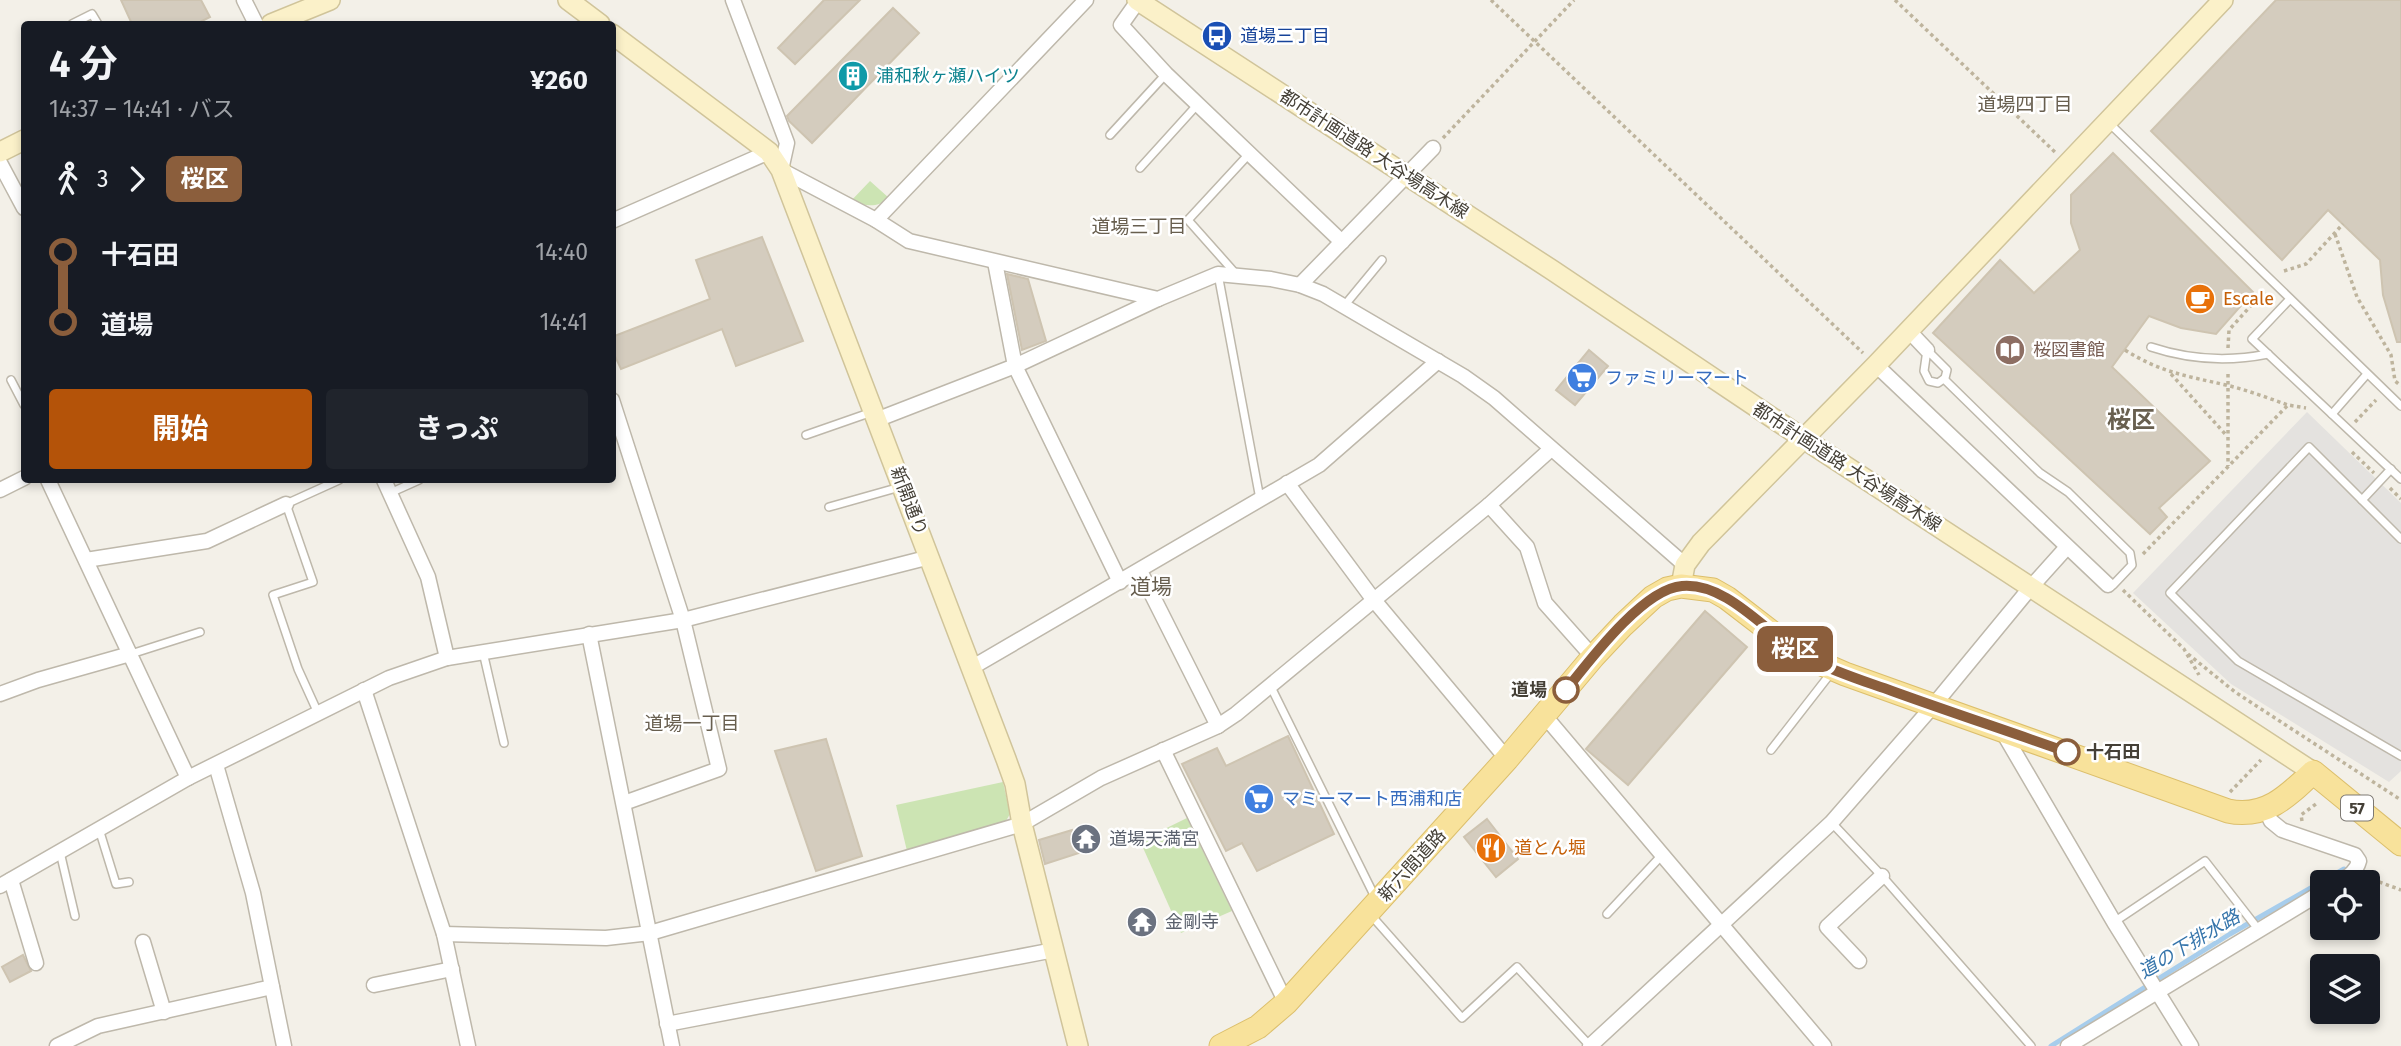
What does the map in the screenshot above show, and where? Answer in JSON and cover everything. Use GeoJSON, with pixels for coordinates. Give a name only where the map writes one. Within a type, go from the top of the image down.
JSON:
{"type":"FeatureCollection","features":[{"type":"Feature","properties":{"kind":"main road","name":"新六間道路"},"geometry":{"type":"LineString","coordinates":[[1236,1043],[1286,1003],[1374,908],[1623,625],[1653,597],[1683,575]]}},
{"type":"Feature","properties":{"kind":"main road"},"geometry":{"type":"LineString","coordinates":[[1683,575],[1727,598],[1808,658],[1933,706],[2240,814],[2276,805],[2313,772]]}},
{"type":"Feature","properties":{"kind":"main road","name":"57"},"geometry":{"type":"LineString","coordinates":[[2313,772],[2401,844]]}},
{"type":"Feature","properties":{"kind":"street"},"geometry":{"type":"LineString","coordinates":[[244,0],[254,21]]}},
{"type":"Feature","properties":{"kind":"street"},"geometry":{"type":"LineString","coordinates":[[278,21],[330,0]]}},
{"type":"Feature","properties":{"kind":"street"},"geometry":{"type":"LineString","coordinates":[[568,0],[596,21]]}},
{"type":"Feature","properties":{"kind":"street"},"geometry":{"type":"LineString","coordinates":[[733,0],[787,143],[781,170],[876,220],[909,241],[1158,299]]}},
{"type":"Feature","properties":{"kind":"street"},"geometry":{"type":"LineString","coordinates":[[876,220],[1086,0]]}},
{"type":"Feature","properties":{"kind":"street"},"geometry":{"type":"LineString","coordinates":[[1137,0],[1121,25],[1166,74],[1342,242]]}},
{"type":"Feature","properties":{"kind":"street","name":"都市計画道路 大谷場高木線"},"geometry":{"type":"LineString","coordinates":[[1137,0],[2313,772]]}},
{"type":"Feature","properties":{"kind":"street"},"geometry":{"type":"LineString","coordinates":[[875,416],[1015,366],[1217,274],[1237,274],[1300,285],[1323,293],[1438,361],[1494,398],[1552,449],[1683,575],[1701,543],[1909,331],[2223,0]]}},
{"type":"Feature","properties":{"kind":"street","name":"新開通り"},"geometry":{"type":"LineString","coordinates":[[616,37],[769,152],[781,170],[904,486],[1015,784],[1078,1046]]}},
{"type":"Feature","properties":{"kind":"street"},"geometry":{"type":"LineString","coordinates":[[0,152],[21,142]]}},
{"type":"Feature","properties":{"kind":"street"},"geometry":{"type":"LineString","coordinates":[[1300,285],[1433,148]]}},
{"type":"Feature","properties":{"kind":"street"},"geometry":{"type":"LineString","coordinates":[[616,218],[769,152]]}},
{"type":"Feature","properties":{"kind":"street"},"geometry":{"type":"LineString","coordinates":[[0,163],[21,202]]}},
{"type":"Feature","properties":{"kind":"street"},"geometry":{"type":"LineString","coordinates":[[995,262],[1015,366],[1120,582]]}},
{"type":"Feature","properties":{"kind":"street"},"geometry":{"type":"LineString","coordinates":[[1909,331],[1927,350]]}},
{"type":"Feature","properties":{"kind":"street"},"geometry":{"type":"LineString","coordinates":[[971,668],[1319,465],[1438,361]]}},
{"type":"Feature","properties":{"kind":"street"},"geometry":{"type":"LineString","coordinates":[[1876,365],[2067,547],[2112,584]]}},
{"type":"Feature","properties":{"kind":"street"},"geometry":{"type":"LineString","coordinates":[[616,412],[683,620],[719,769],[624,803]]}},
{"type":"Feature","properties":{"kind":"street"},"geometry":{"type":"LineString","coordinates":[[444,934],[606,938],[650,933],[1023,824],[1101,778],[1218,726],[1236,714],[1489,505],[1552,449]]}},
{"type":"Feature","properties":{"kind":"street"},"geometry":{"type":"LineString","coordinates":[[0,491],[21,480]]}},
{"type":"Feature","properties":{"kind":"street"},"geometry":{"type":"LineString","coordinates":[[49,483],[188,778]]}},
{"type":"Feature","properties":{"kind":"street"},"geometry":{"type":"LineString","coordinates":[[1287,483],[1373,599],[1507,759]]}},
{"type":"Feature","properties":{"kind":"street"},"geometry":{"type":"LineString","coordinates":[[387,486],[428,577],[447,658]]}},
{"type":"Feature","properties":{"kind":"street"},"geometry":{"type":"LineString","coordinates":[[86,560],[207,541],[286,504]]}},
{"type":"Feature","properties":{"kind":"street"},"geometry":{"type":"LineString","coordinates":[[1489,505],[1527,547],[1545,603],[1594,657]]}},
{"type":"Feature","properties":{"kind":"street"},"geometry":{"type":"LineString","coordinates":[[1590,1046],[1831,823],[2067,547]]}},
{"type":"Feature","properties":{"kind":"street"},"geometry":{"type":"LineString","coordinates":[[36,963],[5,883],[188,778],[389,678],[447,658],[683,620],[930,557]]}},
{"type":"Feature","properties":{"kind":"street"},"geometry":{"type":"LineString","coordinates":[[1140,571],[1218,726]]}},
{"type":"Feature","properties":{"kind":"street"},"geometry":{"type":"LineString","coordinates":[[589,634],[672,1046]]}},
{"type":"Feature","properties":{"kind":"street"},"geometry":{"type":"LineString","coordinates":[[0,694],[38,680],[130,654]]}},
{"type":"Feature","properties":{"kind":"street"},"geometry":{"type":"LineString","coordinates":[[365,690],[444,934],[468,1046]]}},
{"type":"Feature","properties":{"kind":"street"},"geometry":{"type":"LineString","coordinates":[[1544,715],[1824,1046]]}},
{"type":"Feature","properties":{"kind":"street"},"geometry":{"type":"LineString","coordinates":[[2001,729],[2114,922],[2191,1046]]}},
{"type":"Feature","properties":{"kind":"street"},"geometry":{"type":"LineString","coordinates":[[1163,750],[1286,1003]]}},
{"type":"Feature","properties":{"kind":"street"},"geometry":{"type":"LineString","coordinates":[[216,765],[253,893],[284,1046]]}},
{"type":"Feature","properties":{"kind":"street"},"geometry":{"type":"LineString","coordinates":[[2265,808],[2272,821],[2282,830],[2355,855],[2359,861],[2355,870]]}},
{"type":"Feature","properties":{"kind":"street"},"geometry":{"type":"LineString","coordinates":[[1859,961],[1827,927],[1882,876]]}},
{"type":"Feature","properties":{"kind":"street"},"geometry":{"type":"LineString","coordinates":[[2068,1046],[2310,899]]}},
{"type":"Feature","properties":{"kind":"street"},"geometry":{"type":"LineString","coordinates":[[143,942],[164,1012]]}},
{"type":"Feature","properties":{"kind":"street"},"geometry":{"type":"LineString","coordinates":[[667,1024],[1054,950]]}},
{"type":"Feature","properties":{"kind":"street"},"geometry":{"type":"LineString","coordinates":[[373,985],[452,969]]}},
{"type":"Feature","properties":{"kind":"street"},"geometry":{"type":"LineString","coordinates":[[57,1046],[99,1026],[272,987]]}},
{"type":"Feature","properties":{"kind":"lane"},"geometry":{"type":"LineString","coordinates":[[78,21],[92,14],[96,21]]}},
{"type":"Feature","properties":{"kind":"lane"},"geometry":{"type":"LineString","coordinates":[[1110,135],[1166,74]]}},
{"type":"Feature","properties":{"kind":"lane"},"geometry":{"type":"LineString","coordinates":[[1140,168],[1199,104]]}},
{"type":"Feature","properties":{"kind":"lane"},"geometry":{"type":"LineString","coordinates":[[2109,122],[2401,406]]}},
{"type":"Feature","properties":{"kind":"lane"},"geometry":{"type":"LineString","coordinates":[[1237,274],[1188,220],[1249,153]]}},
{"type":"Feature","properties":{"kind":"lane"},"geometry":{"type":"LineString","coordinates":[[1344,306],[1382,260]]}},
{"type":"Feature","properties":{"kind":"lane"},"geometry":{"type":"LineString","coordinates":[[1217,274],[1260,499]]}},
{"type":"Feature","properties":{"kind":"lane"},"geometry":{"type":"LineString","coordinates":[[2290,299],[2252,339],[2401,479]]}},
{"type":"Feature","properties":{"kind":"lane"},"geometry":{"type":"LineString","coordinates":[[2151,347],[2193,358],[2241,359],[2268,354]]}},
{"type":"Feature","properties":{"kind":"lane"},"geometry":{"type":"LineString","coordinates":[[1927,350],[1947,370],[1944,379],[1934,383],[1926,376],[1924,366],[1927,350]]}},
{"type":"Feature","properties":{"kind":"lane"},"geometry":{"type":"LineString","coordinates":[[2332,414],[2368,374]]}},
{"type":"Feature","properties":{"kind":"lane"},"geometry":{"type":"LineString","coordinates":[[1944,379],[2040,473],[2068,492],[2130,554],[2132,565],[2112,584]]}},
{"type":"Feature","properties":{"kind":"lane"},"geometry":{"type":"LineString","coordinates":[[11,380],[21,399]]}},
{"type":"Feature","properties":{"kind":"lane"},"geometry":{"type":"LineString","coordinates":[[806,435],[875,416]]}},
{"type":"Feature","properties":{"kind":"lane"},"geometry":{"type":"LineString","coordinates":[[2401,538],[2309,447],[2170,593],[2238,661],[2401,756]]}},
{"type":"Feature","properties":{"kind":"lane"},"geometry":{"type":"LineString","coordinates":[[2361,500],[2391,469]]}},
{"type":"Feature","properties":{"kind":"lane"},"geometry":{"type":"LineString","coordinates":[[318,713],[298,669],[274,595],[313,582],[286,504],[332,483]]}},
{"type":"Feature","properties":{"kind":"lane"},"geometry":{"type":"LineString","coordinates":[[830,507],[904,486]]}},
{"type":"Feature","properties":{"kind":"lane"},"geometry":{"type":"LineString","coordinates":[[130,654],[200,632]]}},
{"type":"Feature","properties":{"kind":"lane"},"geometry":{"type":"LineString","coordinates":[[482,652],[504,743]]}},
{"type":"Feature","properties":{"kind":"lane"},"geometry":{"type":"LineString","coordinates":[[1771,750],[1834,669]]}},
{"type":"Feature","properties":{"kind":"lane"},"geometry":{"type":"LineString","coordinates":[[1269,685],[1374,908],[1462,1018],[1517,967],[1590,1046]]}},
{"type":"Feature","properties":{"kind":"lane"},"geometry":{"type":"LineString","coordinates":[[1831,823],[1882,876],[2031,1046]]}},
{"type":"Feature","properties":{"kind":"lane"},"geometry":{"type":"LineString","coordinates":[[99,829],[116,884],[129,882]]}},
{"type":"Feature","properties":{"kind":"lane"},"geometry":{"type":"LineString","coordinates":[[60,852],[75,916]]}},
{"type":"Feature","properties":{"kind":"lane"},"geometry":{"type":"LineString","coordinates":[[1607,914],[1662,855]]}},
{"type":"Feature","properties":{"kind":"lane"},"geometry":{"type":"LineString","coordinates":[[2114,922],[2205,860],[2258,929]]}},
{"type":"Feature","properties":{"kind":"path"},"geometry":{"type":"LineString","coordinates":[[1491,0],[1876,365]]}},
{"type":"Feature","properties":{"kind":"path"},"geometry":{"type":"LineString","coordinates":[[1433,148],[1574,0]]}},
{"type":"Feature","properties":{"kind":"path"},"geometry":{"type":"LineString","coordinates":[[1895,0],[2068,164]]}},
{"type":"Feature","properties":{"kind":"path"},"geometry":{"type":"LineString","coordinates":[[2284,271],[2306,264],[2343,224]]}},
{"type":"Feature","properties":{"kind":"path"},"geometry":{"type":"LineString","coordinates":[[2335,234],[2357,297],[2391,355],[2395,381],[2401,386]]}},
{"type":"Feature","properties":{"kind":"path"},"geometry":{"type":"LineString","coordinates":[[2228,348],[2229,330],[2264,291]]}},
{"type":"Feature","properties":{"kind":"path"},"geometry":{"type":"LineString","coordinates":[[2125,350],[2145,363],[2168,372],[2304,407],[2310,412]]}},
{"type":"Feature","properties":{"kind":"path"},"geometry":{"type":"LineString","coordinates":[[2168,372],[2228,437]]}},
{"type":"Feature","properties":{"kind":"path"},"geometry":{"type":"LineString","coordinates":[[2228,374],[2228,466]]}},
{"type":"Feature","properties":{"kind":"path"},"geometry":{"type":"LineString","coordinates":[[2354,423],[2378,398]]}},
{"type":"Feature","properties":{"kind":"path"},"geometry":{"type":"LineString","coordinates":[[2132,565],[2288,405]]}},
{"type":"Feature","properties":{"kind":"path"},"geometry":{"type":"LineString","coordinates":[[2347,448],[2401,499]]}},
{"type":"Feature","properties":{"kind":"path"},"geometry":{"type":"LineString","coordinates":[[2112,584],[2235,692],[2401,800]]}},
{"type":"Feature","properties":{"kind":"path"},"geometry":{"type":"LineString","coordinates":[[2184,650],[2200,677]]}},
{"type":"Feature","properties":{"kind":"path"},"geometry":{"type":"LineString","coordinates":[[2289,735],[2293,729]]}},
{"type":"Feature","properties":{"kind":"path"},"geometry":{"type":"LineString","coordinates":[[2216,806],[2263,759]]}},
{"type":"Feature","properties":{"kind":"path"},"geometry":{"type":"LineString","coordinates":[[2380,882],[2401,890]]}},
{"type":"Feature","properties":{"kind":"green space"},"geometry":{"type":"Polygon","coordinates":[[[870,181],[889,198],[875,205],[850,202],[870,181]]]}},
{"type":"Feature","properties":{"kind":"green space"},"geometry":{"type":"Polygon","coordinates":[[[1003,782],[1010,814],[1003,826],[907,851],[896,805],[1003,782]]]}},
{"type":"Feature","properties":{"kind":"green space"},"geometry":{"type":"Polygon","coordinates":[[[1187,818],[1232,911],[1181,933],[1140,841],[1187,818]]]}},
{"type":"Feature","properties":{"kind":"shaded area"},"geometry":{"type":"Polygon","coordinates":[[[2307,412],[2401,503],[2401,771],[2389,782],[2231,684],[2133,593],[2307,412]]]}},
{"type":"Feature","properties":{"kind":"building"},"geometry":{"type":"Polygon","coordinates":[[[121,0],[201,0],[210,17],[202,21],[131,21],[121,0]]]}},
{"type":"Feature","properties":{"kind":"building"},"geometry":{"type":"Polygon","coordinates":[[[824,0],[860,0],[795,64],[778,48],[824,0]]]}},
{"type":"Feature","properties":{"kind":"building"},"geometry":{"type":"Polygon","coordinates":[[[2276,0],[2401,0],[2401,342],[2397,342],[2383,295],[2380,260],[2328,210],[2282,260],[2151,131],[2276,0]]]}},
{"type":"Feature","properties":{"kind":"building","name":"浦和秋ヶ瀬ハイツ"},"geometry":{"type":"Polygon","coordinates":[[[893,8],[919,33],[812,143],[787,116],[893,8]]]}},
{"type":"Feature","properties":{"kind":"building"},"geometry":{"type":"Polygon","coordinates":[[[2113,153],[2253,292],[2216,334],[2181,328],[2149,316],[2112,367],[2210,461],[2159,508],[2167,517],[2150,534],[1933,333],[2000,260],[2034,293],[2080,250],[2071,223],[2071,195],[2113,153]]]}},
{"type":"Feature","properties":{"kind":"building"},"geometry":{"type":"Polygon","coordinates":[[[762,237],[803,341],[736,366],[722,329],[621,369],[616,358],[616,335],[710,299],[696,260],[762,237]]]}},
{"type":"Feature","properties":{"kind":"building"},"geometry":{"type":"Polygon","coordinates":[[[1007,274],[1028,279],[1046,341],[1022,350],[1007,274]]]}},
{"type":"Feature","properties":{"kind":"building","name":"ファミリーマート"},"geometry":{"type":"Polygon","coordinates":[[[1589,350],[1608,366],[1575,405],[1556,390],[1589,350]]]}},
{"type":"Feature","properties":{"kind":"building"},"geometry":{"type":"Polygon","coordinates":[[[1705,611],[1747,647],[1628,785],[1586,749],[1705,611]]]}},
{"type":"Feature","properties":{"kind":"building","name":"マミーマート西浦和店"},"geometry":{"type":"Polygon","coordinates":[[[1288,736],[1334,834],[1257,871],[1242,843],[1226,851],[1182,764],[1217,748],[1226,766],[1288,736]]]}},
{"type":"Feature","properties":{"kind":"building"},"geometry":{"type":"Polygon","coordinates":[[[826,739],[862,856],[816,871],[775,751],[826,739]]]}},
{"type":"Feature","properties":{"kind":"building","name":"道とん堀"},"geometry":{"type":"Polygon","coordinates":[[[1487,819],[1518,859],[1496,877],[1464,837],[1487,819]]]}},
{"type":"Feature","properties":{"kind":"building"},"geometry":{"type":"Polygon","coordinates":[[[1072,830],[1074,837],[1092,831],[1094,848],[1045,864],[1039,840],[1072,830]]]}},
{"type":"Feature","properties":{"kind":"building"},"geometry":{"type":"Polygon","coordinates":[[[23,955],[31,971],[10,982],[2,967],[23,955]]]}},
{"type":"Feature","properties":{"kind":"waterway","name":"道の下排水路"},"geometry":{"type":"LineString","coordinates":[[2051,1046],[2230,934],[2344,869]]}},
{"type":"Feature","properties":{"kind":"bus line","name":"桜区"},"geometry":{"type":"LineString","coordinates":[[1566,690],[1623,625],[1653,597],[1667,589],[1697,586],[1713,590],[1727,598],[1808,658],[1933,706],[2067,752]]}},
{"type":"Feature","properties":{"kind":"place","name":"道場三丁目"},"geometry":{"type":"Point","coordinates":[1217,36]}},
{"type":"Feature","properties":{"kind":"place","name":"浦和秋ヶ瀬ハイツ"},"geometry":{"type":"Point","coordinates":[853,76]}},
{"type":"Feature","properties":{"kind":"place","name":"Escale"},"geometry":{"type":"Point","coordinates":[2200,299]}},
{"type":"Feature","properties":{"kind":"place","name":"桜図書館"},"geometry":{"type":"Point","coordinates":[2010,350]}},
{"type":"Feature","properties":{"kind":"place","name":"ファミリーマート"},"geometry":{"type":"Point","coordinates":[1582,378]}},
{"type":"Feature","properties":{"kind":"place","name":"道場"},"geometry":{"type":"Point","coordinates":[1566,690]}},
{"type":"Feature","properties":{"kind":"place","name":"十石田"},"geometry":{"type":"Point","coordinates":[2067,752]}},
{"type":"Feature","properties":{"kind":"place","name":"マミーマート西浦和店"},"geometry":{"type":"Point","coordinates":[1259,799]}},
{"type":"Feature","properties":{"kind":"place","name":"道場天満宮"},"geometry":{"type":"Point","coordinates":[1086,839]}},
{"type":"Feature","properties":{"kind":"place","name":"道とん堀"},"geometry":{"type":"Point","coordinates":[1491,848]}},
{"type":"Feature","properties":{"kind":"place","name":"金剛寺"},"geometry":{"type":"Point","coordinates":[1142,922]}},
{"type":"Feature","properties":{"kind":"district","name":"道場四丁目"},"geometry":{"type":"Point","coordinates":[2025,104]}},
{"type":"Feature","properties":{"kind":"district","name":"道場三丁目"},"geometry":{"type":"Point","coordinates":[1139,226]}},
{"type":"Feature","properties":{"kind":"district","name":"桜区"},"geometry":{"type":"Point","coordinates":[2131,420]}},
{"type":"Feature","properties":{"kind":"district","name":"道場"},"geometry":{"type":"Point","coordinates":[1151,587]}},
{"type":"Feature","properties":{"kind":"district","name":"道場一丁目"},"geometry":{"type":"Point","coordinates":[692,723]}}]}
